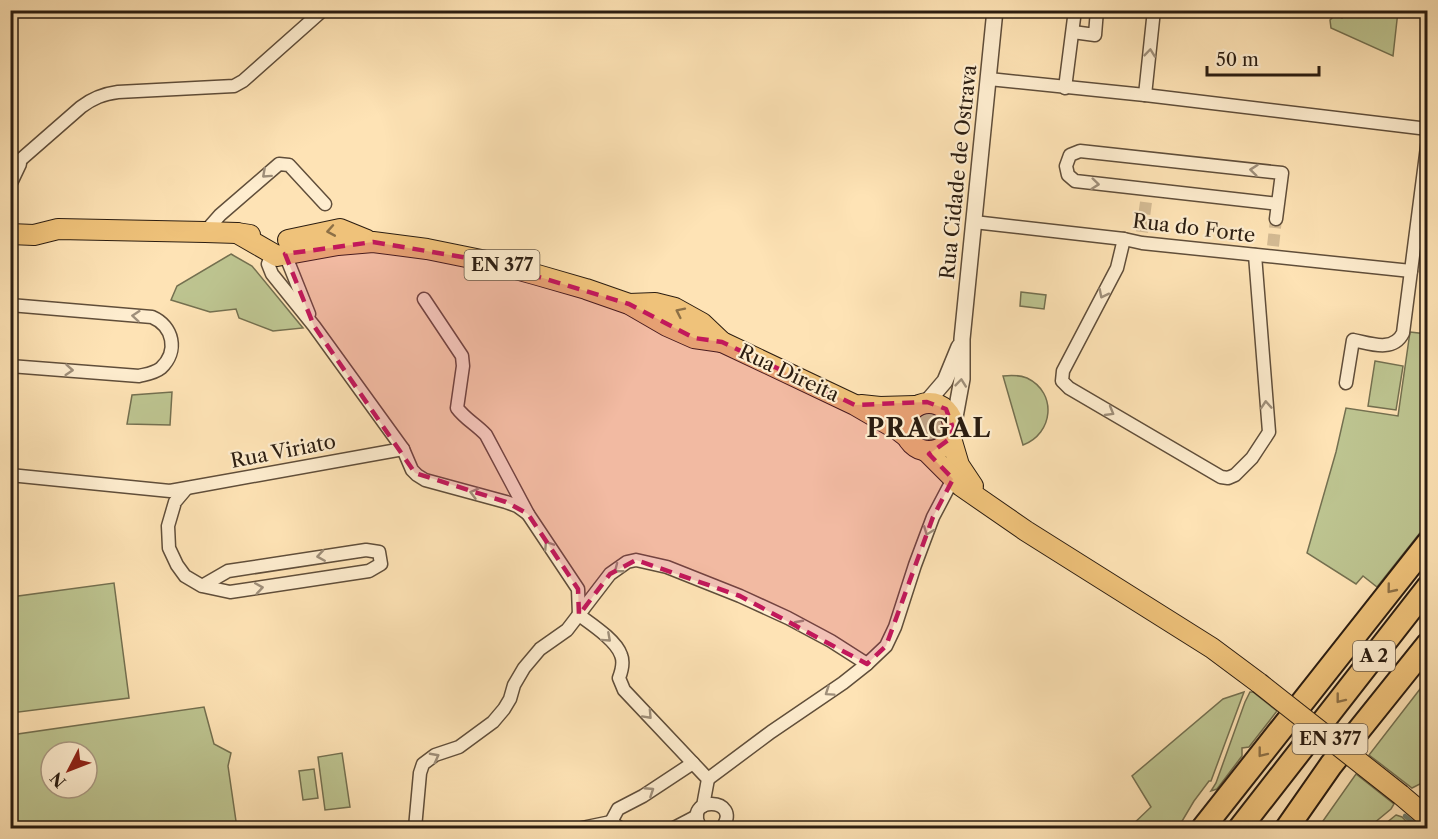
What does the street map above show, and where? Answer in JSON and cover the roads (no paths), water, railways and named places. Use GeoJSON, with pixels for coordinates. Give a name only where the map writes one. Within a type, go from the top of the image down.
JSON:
{"type":"FeatureCollection","features":[{"type":"Feature","properties":{"kind":"highway"},"geometry":{"type":"LineString","coordinates":[[1203,828],[1428,543]]}},
{"type":"Feature","properties":{"kind":"highway","name":"A 2"},"geometry":{"type":"LineString","coordinates":[[1240,828],[1428,587]]}},
{"type":"Feature","properties":{"kind":"highway","name":"A 2"},"geometry":{"type":"LineString","coordinates":[[1287,828],[1331,765],[1428,644]]}},
{"type":"Feature","properties":{"kind":"main road"},"geometry":{"type":"LineString","coordinates":[[10,221],[35,223],[58,230]]}},
{"type":"Feature","properties":{"kind":"main road","name":"Rua Direita"},"geometry":{"type":"LineString","coordinates":[[279,247],[340,229],[372,242],[427,249],[534,274],[629,304],[694,338],[722,342],[855,405],[907,437]]}},
{"type":"Feature","properties":{"kind":"main road"},"geometry":{"type":"LineString","coordinates":[[10,234],[34,236],[58,230],[237,233],[279,247]]}},
{"type":"Feature","properties":{"kind":"main road"},"geometry":{"type":"LineString","coordinates":[[907,437],[904,429],[905,420],[909,412],[921,404]]}},
{"type":"Feature","properties":{"kind":"main road","name":"Rua Direita"},"geometry":{"type":"LineString","coordinates":[[855,405],[880,407],[921,404]]}},
{"type":"Feature","properties":{"kind":"main road","name":"EN 377"},"geometry":{"type":"LineString","coordinates":[[921,404],[937,404],[946,409],[952,418],[952,433],[959,465],[969,482],[990,506]]}},
{"type":"Feature","properties":{"kind":"main road"},"geometry":{"type":"LineString","coordinates":[[926,451],[945,446],[952,433]]}},
{"type":"Feature","properties":{"kind":"main road","name":"EN 377"},"geometry":{"type":"LineString","coordinates":[[907,437],[911,444],[926,451],[953,479],[990,506],[1068,559],[1212,648],[1403,796]]}},
{"type":"Feature","properties":{"kind":"main road"},"geometry":{"type":"LineString","coordinates":[[1403,796],[1417,802],[1428,803]]}},
{"type":"Feature","properties":{"kind":"main road"},"geometry":{"type":"LineString","coordinates":[[1403,796],[1428,818]]}},
{"type":"Feature","properties":{"kind":"street"},"geometry":{"type":"LineString","coordinates":[[10,169],[81,107],[104,94],[234,86],[243,81],[323,10]]}},
{"type":"Feature","properties":{"kind":"street","name":"Rua Cidade de Ostrava"},"geometry":{"type":"LineString","coordinates":[[952,433],[962,379],[962,339],[995,10]]}},
{"type":"Feature","properties":{"kind":"street"},"geometry":{"type":"LineString","coordinates":[[1065,88],[1075,10]]}},
{"type":"Feature","properties":{"kind":"street"},"geometry":{"type":"LineString","coordinates":[[1073,32],[1095,35],[1097,10]]}},
{"type":"Feature","properties":{"kind":"street"},"geometry":{"type":"LineString","coordinates":[[1145,95],[1154,10]]}},
{"type":"Feature","properties":{"kind":"street"},"geometry":{"type":"LineString","coordinates":[[988,79],[1145,95],[1428,129]]}},
{"type":"Feature","properties":{"kind":"street"},"geometry":{"type":"LineString","coordinates":[[1346,383],[1353,340],[1383,346],[1390,345],[1399,340],[1404,329],[1428,139]]}},
{"type":"Feature","properties":{"kind":"street"},"geometry":{"type":"LineString","coordinates":[[1276,219],[1278,204],[1282,173],[1080,151],[1070,155],[1066,166],[1068,175],[1075,182],[1146,196],[1278,204]]}},
{"type":"Feature","properties":{"kind":"street"},"geometry":{"type":"LineString","coordinates":[[10,185],[22,160]]}},
{"type":"Feature","properties":{"kind":"street"},"geometry":{"type":"LineString","coordinates":[[205,232],[220,215],[279,164],[289,165],[325,204]]}},
{"type":"Feature","properties":{"kind":"street","name":"Rua do Forte"},"geometry":{"type":"LineString","coordinates":[[974,222],[1124,239],[1142,237],[1255,255],[1273,251],[1411,271]]}},
{"type":"Feature","properties":{"kind":"street"},"geometry":{"type":"LineString","coordinates":[[1124,239],[1116,268],[1063,371],[1062,381],[1069,388],[1221,477],[1228,478],[1235,475],[1252,458],[1269,432],[1255,255]]}},
{"type":"Feature","properties":{"kind":"street"},"geometry":{"type":"LineString","coordinates":[[279,247],[268,264],[272,274],[314,326],[403,448],[412,470],[422,478],[506,502],[528,514]]}},
{"type":"Feature","properties":{"kind":"street"},"geometry":{"type":"LineString","coordinates":[[279,247],[314,326]]}},
{"type":"Feature","properties":{"kind":"street"},"geometry":{"type":"LineString","coordinates":[[423,299],[462,356],[463,366],[457,408],[486,435],[528,514],[578,589],[579,615],[616,646],[622,656],[623,668],[619,678],[624,690],[708,779]]}},
{"type":"Feature","properties":{"kind":"street"},"geometry":{"type":"LineString","coordinates":[[10,305],[152,317],[161,321],[168,332],[172,342],[172,351],[160,368],[151,374],[139,376],[10,366]]}},
{"type":"Feature","properties":{"kind":"street","name":"Rua Cidade de Ostrava"},"geometry":{"type":"LineString","coordinates":[[921,404],[945,381],[962,339]]}},
{"type":"Feature","properties":{"kind":"street","name":"Rua Viriato"},"geometry":{"type":"LineString","coordinates":[[10,475],[170,491],[403,448]]}},
{"type":"Feature","properties":{"kind":"street"},"geometry":{"type":"LineString","coordinates":[[700,817],[708,779],[843,683],[886,646],[895,627],[933,518],[953,479]]}},
{"type":"Feature","properties":{"kind":"street"},"geometry":{"type":"LineString","coordinates":[[186,489],[175,502],[168,526],[169,548],[177,565],[186,576],[202,586],[230,592],[369,571],[381,564],[379,552],[366,550],[228,571],[202,586]]}},
{"type":"Feature","properties":{"kind":"street"},"geometry":{"type":"LineString","coordinates":[[415,828],[420,773],[423,764],[435,755],[459,747],[493,722],[504,710],[524,668],[540,649],[567,630],[610,574],[627,562],[636,560],[667,567],[740,596],[831,641],[867,664]]}},
{"type":"Feature","properties":{"kind":"street"},"geometry":{"type":"LineString","coordinates":[[582,828],[615,825],[618,809],[643,796],[693,763]]}},
{"type":"Feature","properties":{"kind":"street"},"geometry":{"type":"LineString","coordinates":[[674,828],[700,817],[713,803],[726,812],[727,825]]}},
{"type":"Feature","properties":{"kind":"waterway"},"geometry":{"type":"LineString","coordinates":[[1405,816],[1420,828]]}},
{"type":"Feature","properties":{"kind":"tunnel"},"geometry":{"type":"LineString","coordinates":[[1142,232],[1146,202]]}},
{"type":"Feature","properties":{"kind":"tunnel"},"geometry":{"type":"LineString","coordinates":[[1273,246],[1276,219]]}},
{"type":"Feature","properties":{"kind":"district","name":"PRAGAL"},"geometry":{"type":"Point","coordinates":[929,428]}}]}
